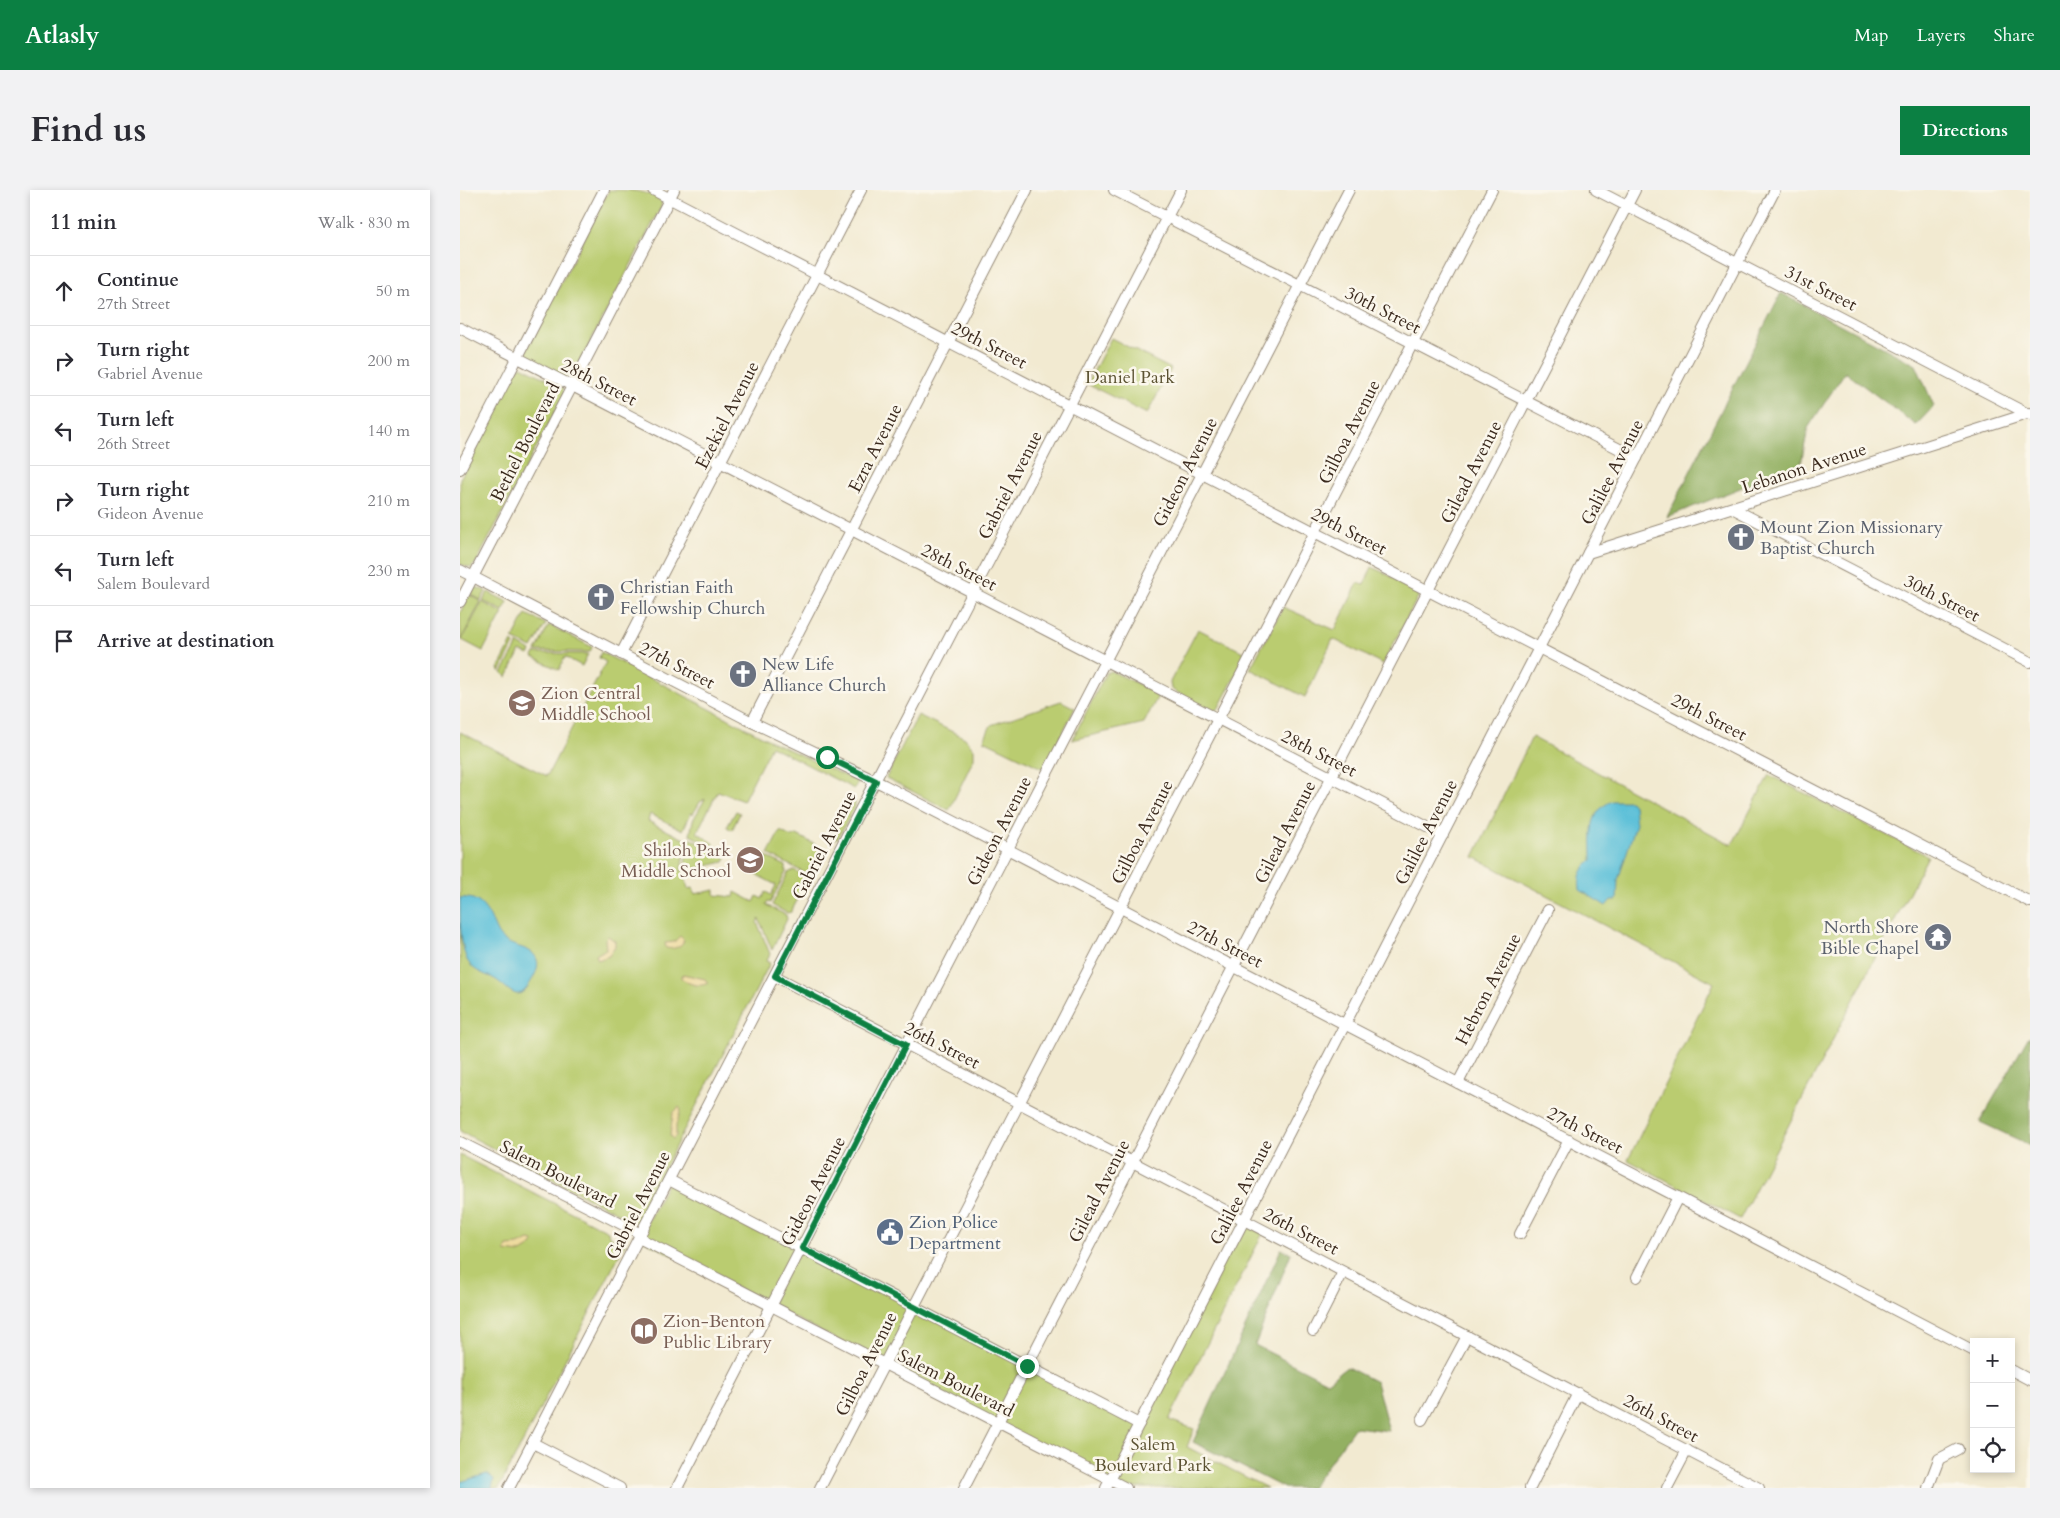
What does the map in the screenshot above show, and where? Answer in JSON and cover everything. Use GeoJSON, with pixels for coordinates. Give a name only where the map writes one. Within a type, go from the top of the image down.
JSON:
{"type":"FeatureCollection","features":[{"type":"Feature","properties":{"kind":"street"},"geometry":{"type":"LineString","coordinates":[[460,469],[604,190]]}},
{"type":"Feature","properties":{"kind":"street","name":"29th Street"},"geometry":{"type":"LineString","coordinates":[[653,190],[671,194],[818,275],[2030,902]]}},
{"type":"Feature","properties":{"kind":"street","name":"Ezekiel Avenue"},"geometry":{"type":"LineString","coordinates":[[621,654],[861,190]]}},
{"type":"Feature","properties":{"kind":"street","name":"Ezra Avenue"},"geometry":{"type":"LineString","coordinates":[[752,722],[1027,190]]}},
{"type":"Feature","properties":{"kind":"street","name":"30th Street"},"geometry":{"type":"LineString","coordinates":[[1114,190],[1637,458]]}},
{"type":"Feature","properties":{"kind":"street","name":"Gabriel Avenue"},"geometry":{"type":"LineString","coordinates":[[509,1488],[1181,190]]}},
{"type":"Feature","properties":{"kind":"street","name":"Gideon Avenue"},"geometry":{"type":"LineString","coordinates":[[677,1488],[1349,190]]}},
{"type":"Feature","properties":{"kind":"street","name":"Gilboa Avenue"},"geometry":{"type":"LineString","coordinates":[[820,1488],[1492,190]]}},
{"type":"Feature","properties":{"kind":"street","name":"31st Street"},"geometry":{"type":"LineString","coordinates":[[1596,190],[2029,414]]}},
{"type":"Feature","properties":{"kind":"street","name":"Gilead Avenue"},"geometry":{"type":"LineString","coordinates":[[964,1488],[1635,190]]}},
{"type":"Feature","properties":{"kind":"street","name":"Galilee Avenue"},"geometry":{"type":"LineString","coordinates":[[1108,1484],[1775,190]]}},
{"type":"Feature","properties":{"kind":"street","name":"Bethel Boulevard"},"geometry":{"type":"LineString","coordinates":[[460,602],[671,194]]}},
{"type":"Feature","properties":{"kind":"street","name":"28th Street"},"geometry":{"type":"LineString","coordinates":[[460,328],[1443,835]]}},
{"type":"Feature","properties":{"kind":"street","name":"Lebanon Avenue"},"geometry":{"type":"LineString","coordinates":[[1588,553],[2029,414]]}},
{"type":"Feature","properties":{"kind":"street","name":"30th Street"},"geometry":{"type":"LineString","coordinates":[[1732,508],[2030,662]]}},
{"type":"Feature","properties":{"kind":"street","name":"27th Street"},"geometry":{"type":"LineString","coordinates":[[460,570],[752,722],[876,781],[1008,849],[1970,1349]]}},
{"type":"Feature","properties":{"kind":"street","name":"Hebron Avenue"},"geometry":{"type":"LineString","coordinates":[[1458,1083],[1548,910]]}},
{"type":"Feature","properties":{"kind":"street","name":"26th Street"},"geometry":{"type":"LineString","coordinates":[[775,976],[1760,1488]]}},
{"type":"Feature","properties":{"kind":"street"},"geometry":{"type":"LineString","coordinates":[[1520,1234],[1569,1140]]}},
{"type":"Feature","properties":{"kind":"street","name":"Salem Boulevard"},"geometry":{"type":"LineString","coordinates":[[460,1142],[998,1422],[1108,1484],[1126,1488]]}},
{"type":"Feature","properties":{"kind":"street"},"geometry":{"type":"LineString","coordinates":[[669,1180],[1139,1424]]}},
{"type":"Feature","properties":{"kind":"street"},"geometry":{"type":"LineString","coordinates":[[1637,1277],[1678,1197]]}},
{"type":"Feature","properties":{"kind":"street"},"geometry":{"type":"LineString","coordinates":[[1313,1331],[1343,1272]]}},
{"type":"Feature","properties":{"kind":"street"},"geometry":{"type":"LineString","coordinates":[[1422,1420],[1467,1336]]}},
{"type":"Feature","properties":{"kind":"street"},"geometry":{"type":"LineString","coordinates":[[2015,1372],[2030,1380]]}},
{"type":"Feature","properties":{"kind":"street"},"geometry":{"type":"LineString","coordinates":[[1530,1488],[1578,1394]]}},
{"type":"Feature","properties":{"kind":"street"},"geometry":{"type":"LineString","coordinates":[[533,1443],[620,1488]]}},
{"type":"Feature","properties":{"kind":"street"},"geometry":{"type":"LineString","coordinates":[[1928,1488],[1939,1460],[1958,1449]]}},
{"type":"Feature","properties":{"kind":"street"},"geometry":{"type":"LineString","coordinates":[[1667,1488],[1687,1450]]}},
{"type":"Feature","properties":{"kind":"green space"},"geometry":{"type":"Polygon","coordinates":[[[609,190],[645,193],[662,202],[661,207],[573,375],[566,377],[527,357],[525,353],[609,190]]]}},
{"type":"Feature","properties":{"kind":"green space"},"geometry":{"type":"Polygon","coordinates":[[[1781,293],[1916,365],[1934,406],[1916,425],[1845,372],[1808,428],[1801,464],[1667,517],[1781,293]]]}},
{"type":"Feature","properties":{"kind":"green space","name":"Daniel Park"},"geometry":{"type":"Polygon","coordinates":[[[1111,338],[1171,369],[1147,414],[1087,384],[1111,338]]]}},
{"type":"Feature","properties":{"kind":"green space"},"geometry":{"type":"Polygon","coordinates":[[[521,366],[561,386],[564,390],[563,396],[476,563],[471,568],[460,564],[460,479],[516,370],[521,366]]]}},
{"type":"Feature","properties":{"kind":"green space"},"geometry":{"type":"Polygon","coordinates":[[[1372,567],[1416,589],[1419,595],[1383,664],[1333,639],[1305,697],[1250,669],[1283,607],[1335,630],[1358,583],[1364,585],[1372,567]]]}},
{"type":"Feature","properties":{"kind":"green space"},"geometry":{"type":"Polygon","coordinates":[[[475,587],[486,591],[481,600],[470,594],[475,587]]]}},
{"type":"Feature","properties":{"kind":"green space"},"geometry":{"type":"Polygon","coordinates":[[[488,592],[508,602],[503,611],[483,601],[488,592]]]}},
{"type":"Feature","properties":{"kind":"green space"},"geometry":{"type":"Polygon","coordinates":[[[469,595],[481,601],[461,640],[460,613],[469,595]]]}},
{"type":"Feature","properties":{"kind":"green space"},"geometry":{"type":"Polygon","coordinates":[[[482,602],[503,613],[483,651],[462,640],[482,602]]]}},
{"type":"Feature","properties":{"kind":"green space"},"geometry":{"type":"Polygon","coordinates":[[[526,614],[546,624],[532,648],[513,639],[526,614]]]}},
{"type":"Feature","properties":{"kind":"green space"},"geometry":{"type":"Polygon","coordinates":[[[549,625],[592,647],[590,652],[536,651],[549,625]]]}},
{"type":"Feature","properties":{"kind":"green space"},"geometry":{"type":"Polygon","coordinates":[[[1198,629],[1247,654],[1218,709],[1212,711],[1171,689],[1170,682],[1198,629]]]}},
{"type":"Feature","properties":{"kind":"green space"},"geometry":{"type":"Polygon","coordinates":[[[512,642],[514,644],[500,672],[498,669],[512,642]]]}},
{"type":"Feature","properties":{"kind":"green space"},"geometry":{"type":"Polygon","coordinates":[[[518,644],[531,651],[529,655],[520,651],[507,677],[502,673],[518,644]]]}},
{"type":"Feature","properties":{"kind":"green space"},"geometry":{"type":"Polygon","coordinates":[[[601,652],[771,741],[858,782],[854,789],[771,746],[743,801],[718,791],[697,832],[714,844],[713,847],[690,835],[693,820],[705,799],[700,802],[693,814],[691,813],[683,830],[650,814],[648,821],[686,840],[681,871],[684,871],[688,889],[693,888],[695,894],[715,890],[715,895],[734,897],[735,892],[754,902],[757,896],[762,899],[766,892],[771,895],[776,885],[746,869],[755,851],[786,866],[786,872],[770,903],[768,902],[766,905],[786,915],[787,919],[772,950],[759,919],[757,922],[770,954],[766,961],[770,963],[636,1223],[460,1131],[460,732],[547,776],[606,662],[599,658],[601,652]]]}},
{"type":"Feature","properties":{"kind":"green space"},"geometry":{"type":"Polygon","coordinates":[[[535,653],[588,654],[582,666],[565,657],[559,670],[533,657],[535,653]]]}},
{"type":"Feature","properties":{"kind":"green space"},"geometry":{"type":"Polygon","coordinates":[[[1111,671],[1159,694],[1144,723],[1072,740],[1106,673],[1111,671]]]}},
{"type":"Feature","properties":{"kind":"green space"},"geometry":{"type":"Polygon","coordinates":[[[1061,701],[1075,708],[1044,769],[984,740],[991,725],[1061,701]]]}},
{"type":"Feature","properties":{"kind":"green space"},"geometry":{"type":"Polygon","coordinates":[[[918,715],[965,738],[974,749],[974,758],[949,810],[886,778],[918,715]]]}},
{"type":"Feature","properties":{"kind":"green space"},"geometry":{"type":"Polygon","coordinates":[[[1532,737],[1732,845],[1769,775],[1928,856],[1740,1219],[1628,1160],[1714,983],[1474,857],[1532,737]]]}},
{"type":"Feature","properties":{"kind":"green space"},"geometry":{"type":"Polygon","coordinates":[[[850,797],[829,838],[847,798],[850,797]]]}},
{"type":"Feature","properties":{"kind":"green space"},"geometry":{"type":"Polygon","coordinates":[[[852,799],[855,802],[855,807],[838,838],[831,840],[852,799]]]}},
{"type":"Feature","properties":{"kind":"green space"},"geometry":{"type":"Polygon","coordinates":[[[736,811],[740,813],[732,830],[727,827],[736,811]]]}},
{"type":"Feature","properties":{"kind":"green space"},"geometry":{"type":"Polygon","coordinates":[[[780,831],[791,837],[797,835],[824,849],[811,873],[807,874],[768,854],[780,831]]]}},
{"type":"Feature","properties":{"kind":"green space"},"geometry":{"type":"Polygon","coordinates":[[[689,838],[726,857],[724,862],[684,871],[689,838]]]}},
{"type":"Feature","properties":{"kind":"green space"},"geometry":{"type":"Polygon","coordinates":[[[794,870],[808,880],[791,912],[787,913],[772,905],[788,873],[794,870]]]}},
{"type":"Feature","properties":{"kind":"green space"},"geometry":{"type":"Polygon","coordinates":[[[2030,1037],[2030,1145],[1980,1122],[2030,1037]]]}},
{"type":"Feature","properties":{"kind":"green space"},"geometry":{"type":"Polygon","coordinates":[[[460,1155],[608,1231],[609,1236],[625,1244],[499,1488],[460,1488],[460,1155]]]}},
{"type":"Feature","properties":{"kind":"green space","name":"Salem Boulevard Park"},"geometry":{"type":"Polygon","coordinates":[[[669,1180],[1139,1424],[1244,1220],[1264,1231],[1169,1420],[1194,1429],[1187,1447],[1267,1488],[1126,1488],[639,1238],[669,1180]]]}},
{"type":"Feature","properties":{"kind":"green space"},"geometry":{"type":"Polygon","coordinates":[[[1281,1249],[1291,1253],[1255,1345],[1327,1382],[1347,1367],[1376,1382],[1389,1431],[1355,1427],[1311,1488],[1284,1488],[1193,1442],[1281,1249]]]}},
{"type":"Feature","properties":{"kind":"sand"},"geometry":{"type":"Polygon","coordinates":[[[608,936],[615,941],[615,946],[609,956],[598,960],[596,955],[606,949],[605,939],[608,936]]]}},
{"type":"Feature","properties":{"kind":"sand"},"geometry":{"type":"Polygon","coordinates":[[[680,936],[684,940],[679,946],[666,948],[665,943],[674,942],[680,936]]]}},
{"type":"Feature","properties":{"kind":"sand"},"geometry":{"type":"Polygon","coordinates":[[[683,974],[705,979],[708,983],[702,985],[690,984],[681,978],[683,974]]]}},
{"type":"Feature","properties":{"kind":"sand"},"geometry":{"type":"Polygon","coordinates":[[[679,1107],[681,1110],[676,1125],[676,1136],[673,1139],[670,1136],[673,1113],[679,1107]]]}},
{"type":"Feature","properties":{"kind":"sand"},"geometry":{"type":"Polygon","coordinates":[[[553,1163],[569,1170],[569,1175],[564,1176],[551,1166],[553,1163]]]}},
{"type":"Feature","properties":{"kind":"sand"},"geometry":{"type":"Polygon","coordinates":[[[529,1240],[533,1241],[533,1245],[520,1253],[505,1251],[507,1246],[518,1245],[529,1240]]]}},
{"type":"Feature","properties":{"kind":"water"},"geometry":{"type":"Polygon","coordinates":[[[1612,801],[1630,801],[1634,806],[1636,824],[1618,880],[1617,900],[1611,900],[1606,906],[1580,890],[1579,880],[1583,870],[1592,860],[1592,834],[1595,818],[1598,811],[1612,801]]]}},
{"type":"Feature","properties":{"kind":"water"},"geometry":{"type":"Polygon","coordinates":[[[460,898],[474,899],[484,907],[500,937],[530,951],[534,955],[538,962],[537,969],[522,992],[518,994],[513,993],[493,978],[474,969],[468,962],[461,937],[460,898]]]}},
{"type":"Feature","properties":{"kind":"water"},"geometry":{"type":"Polygon","coordinates":[[[487,1474],[494,1479],[492,1488],[460,1488],[460,1482],[487,1474]]]}},
{"type":"Feature","properties":{"kind":"place","name":"Mount Zion Missionary Baptist Church"},"geometry":{"type":"Point","coordinates":[1741,537]}},
{"type":"Feature","properties":{"kind":"place","name":"Christian Faith Fellowship Church"},"geometry":{"type":"Point","coordinates":[601,597]}},
{"type":"Feature","properties":{"kind":"place","name":"New Life Alliance Church"},"geometry":{"type":"Point","coordinates":[743,674]}},
{"type":"Feature","properties":{"kind":"place","name":"Zion Central Middle School"},"geometry":{"type":"Point","coordinates":[522,703]}},
{"type":"Feature","properties":{"kind":"place","name":"Shiloh Park Middle School"},"geometry":{"type":"Point","coordinates":[750,860]}},
{"type":"Feature","properties":{"kind":"place","name":"North Shore Bible Chapel"},"geometry":{"type":"Point","coordinates":[1938,937]}},
{"type":"Feature","properties":{"kind":"place","name":"Zion Police Department"},"geometry":{"type":"Point","coordinates":[890,1232]}},
{"type":"Feature","properties":{"kind":"place","name":"Zion-Benton Public Library"},"geometry":{"type":"Point","coordinates":[644,1331]}},
{"type":"Feature","properties":{"kind":"route"},"geometry":{"type":"LineString","coordinates":[[827,757],[876,781],[775,976],[906,1045],[802,1248],[1027,1366]]}}]}
